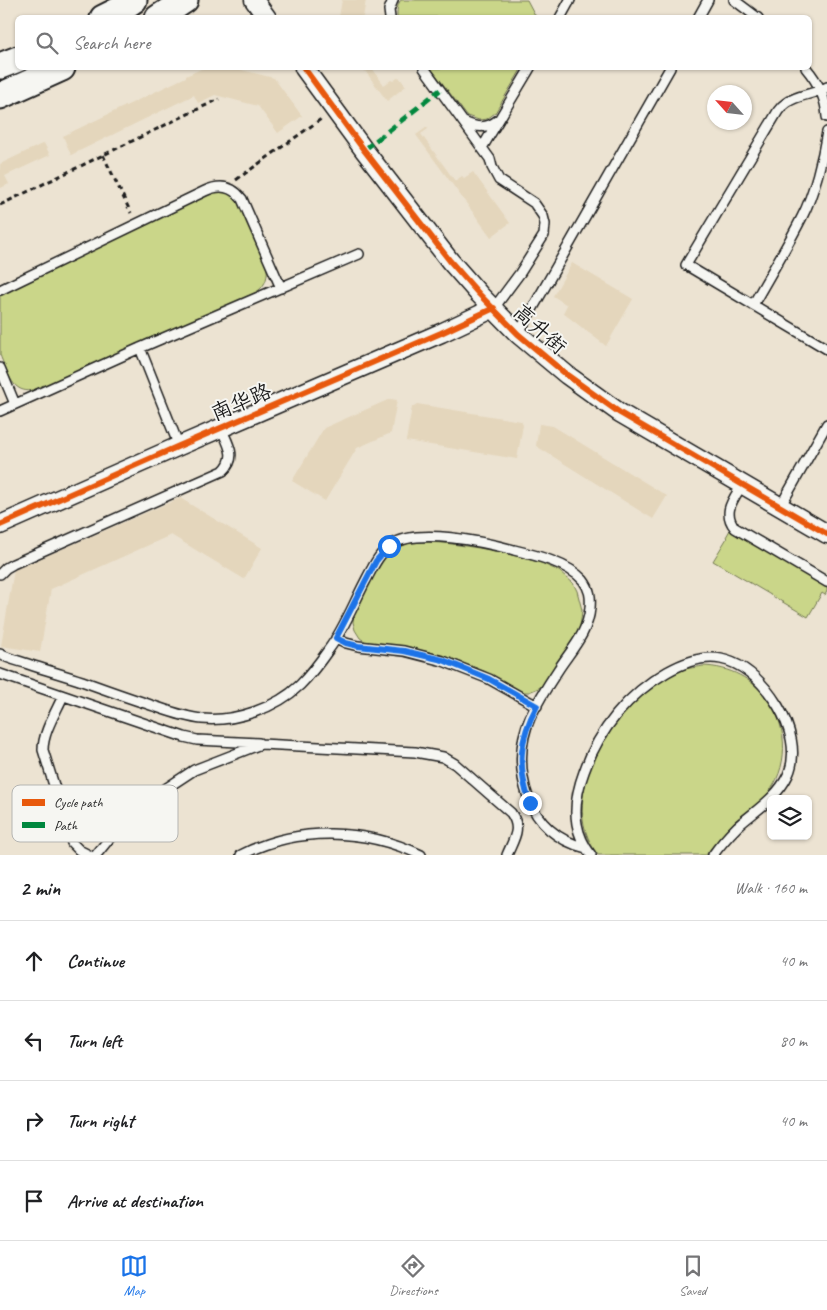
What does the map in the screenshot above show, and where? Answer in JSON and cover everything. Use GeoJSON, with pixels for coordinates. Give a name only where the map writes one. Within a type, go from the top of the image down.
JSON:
{"type":"FeatureCollection","features":[{"type":"Feature","properties":{"kind":"main road"},"geometry":{"type":"LineString","coordinates":[[108,15],[134,0]]}},
{"type":"Feature","properties":{"kind":"main road"},"geometry":{"type":"LineString","coordinates":[[162,15],[185,0]]}},
{"type":"Feature","properties":{"kind":"main road"},"geometry":{"type":"LineString","coordinates":[[0,66],[15,60]]}},
{"type":"Feature","properties":{"kind":"main road"},"geometry":{"type":"LineString","coordinates":[[0,96],[58,70]]}},
{"type":"Feature","properties":{"kind":"street"},"geometry":{"type":"LineString","coordinates":[[254,0],[265,15]]}},
{"type":"Feature","properties":{"kind":"street","name":"高升街"},"geometry":{"type":"LineString","coordinates":[[305,70],[411,212],[450,261],[518,334],[567,375],[620,413],[827,534]]}},
{"type":"Feature","properties":{"kind":"street","name":"南华路"},"geometry":{"type":"LineString","coordinates":[[0,526],[494,308]]}},
{"type":"Feature","properties":{"kind":"lane"},"geometry":{"type":"LineString","coordinates":[[390,15],[389,10],[393,0]]}},
{"type":"Feature","properties":{"kind":"lane"},"geometry":{"type":"LineString","coordinates":[[562,15],[570,0]]}},
{"type":"Feature","properties":{"kind":"lane"},"geometry":{"type":"LineString","coordinates":[[700,15],[708,0]]}},
{"type":"Feature","properties":{"kind":"lane"},"geometry":{"type":"LineString","coordinates":[[734,0],[754,15]]}},
{"type":"Feature","properties":{"kind":"lane"},"geometry":{"type":"LineString","coordinates":[[425,70],[490,159],[499,180],[534,203],[543,216],[545,224],[544,236],[520,274],[494,308]]}},
{"type":"Feature","properties":{"kind":"lane"},"geometry":{"type":"LineString","coordinates":[[482,148],[529,70]]}},
{"type":"Feature","properties":{"kind":"lane"},"geometry":{"type":"LineString","coordinates":[[518,334],[669,70]]}},
{"type":"Feature","properties":{"kind":"lane"},"geometry":{"type":"LineString","coordinates":[[808,70],[824,89],[827,117]]}},
{"type":"Feature","properties":{"kind":"lane"},"geometry":{"type":"LineString","coordinates":[[824,89],[795,98],[785,103],[778,111],[686,265],[827,349]]}},
{"type":"Feature","properties":{"kind":"lane"},"geometry":{"type":"LineString","coordinates":[[464,122],[471,126],[481,127],[493,124],[498,120]]}},
{"type":"Feature","properties":{"kind":"lane"},"geometry":{"type":"LineString","coordinates":[[753,305],[810,199],[827,132]]}},
{"type":"Feature","properties":{"kind":"lane"},"geometry":{"type":"LineString","coordinates":[[0,290],[218,186],[231,189],[238,193],[242,199],[281,288]]}},
{"type":"Feature","properties":{"kind":"lane"},"geometry":{"type":"LineString","coordinates":[[0,411],[140,348],[359,254]]}},
{"type":"Feature","properties":{"kind":"lane"},"geometry":{"type":"LineString","coordinates":[[140,348],[179,446]]}},
{"type":"Feature","properties":{"kind":"lane"},"geometry":{"type":"LineString","coordinates":[[0,368],[15,404]]}},
{"type":"Feature","properties":{"kind":"lane"},"geometry":{"type":"LineString","coordinates":[[780,507],[827,424]]}},
{"type":"Feature","properties":{"kind":"lane"},"geometry":{"type":"LineString","coordinates":[[0,574],[13,564],[223,471],[231,461],[232,455],[221,428]]}},
{"type":"Feature","properties":{"kind":"lane"},"geometry":{"type":"LineString","coordinates":[[742,485],[729,510],[729,517],[735,528],[827,582]]}},
{"type":"Feature","properties":{"kind":"lane"},"geometry":{"type":"LineString","coordinates":[[0,654],[179,715],[204,719],[235,717],[260,709],[288,694],[309,675],[330,648],[376,561],[389,546],[408,538],[420,536],[461,539],[516,550],[548,560],[564,566],[582,578],[591,598],[590,613],[586,627],[576,645],[544,691],[529,720],[522,747],[522,776],[530,803],[537,815],[553,833],[564,841],[589,852]]}},
{"type":"Feature","properties":{"kind":"lane"},"geometry":{"type":"LineString","coordinates":[[336,638],[358,646],[404,651],[443,660],[489,679],[537,706]]}},
{"type":"Feature","properties":{"kind":"lane"},"geometry":{"type":"LineString","coordinates":[[589,852],[580,836],[577,825],[577,798],[580,781],[591,754],[604,730],[629,700],[654,680],[689,661],[708,658],[734,663],[758,679],[782,712],[792,743],[789,773],[782,785],[774,796],[738,827],[713,855]]}},
{"type":"Feature","properties":{"kind":"lane"},"geometry":{"type":"LineString","coordinates":[[0,674],[190,739],[415,752],[443,757],[455,764],[511,813],[517,822],[515,836],[507,855]]}},
{"type":"Feature","properties":{"kind":"lane"},"geometry":{"type":"LineString","coordinates":[[54,785],[43,750],[43,742],[63,696]]}},
{"type":"Feature","properties":{"kind":"lane"},"geometry":{"type":"LineString","coordinates":[[171,785],[194,770],[261,744]]}},
{"type":"Feature","properties":{"kind":"lane"},"geometry":{"type":"LineString","coordinates":[[240,855],[263,851],[271,842],[317,834],[364,836],[387,841],[421,855]]}},
{"type":"Feature","properties":{"kind":"lane"},"geometry":{"type":"LineString","coordinates":[[72,842],[79,850],[89,855]]}},
{"type":"Feature","properties":{"kind":"lane"},"geometry":{"type":"LineString","coordinates":[[96,855],[107,842]]}},
{"type":"Feature","properties":{"kind":"path"},"geometry":{"type":"LineString","coordinates":[[0,205],[220,99]]}},
{"type":"Feature","properties":{"kind":"path"},"geometry":{"type":"LineString","coordinates":[[226,187],[334,109]]}},
{"type":"Feature","properties":{"kind":"path"},"geometry":{"type":"LineString","coordinates":[[103,155],[137,224]]}},
{"type":"Feature","properties":{"kind":"shaded area"},"geometry":{"type":"Polygon","coordinates":[[[342,0],[366,0],[363,15],[339,15],[342,0]]]}},
{"type":"Feature","properties":{"kind":"shaded area"},"geometry":{"type":"Polygon","coordinates":[[[199,70],[242,70],[274,78],[302,116],[278,133],[258,106],[215,95],[198,103],[194,95],[71,155],[63,136],[199,70]]]}},
{"type":"Feature","properties":{"kind":"shaded area"},"geometry":{"type":"Polygon","coordinates":[[[364,70],[373,70],[384,85],[399,77],[406,86],[387,101],[364,70]]]}},
{"type":"Feature","properties":{"kind":"shaded area"},"geometry":{"type":"Polygon","coordinates":[[[427,127],[428,129],[421,134],[455,181],[473,172],[510,223],[491,237],[416,135],[427,127]]]}},
{"type":"Feature","properties":{"kind":"shaded area"},"geometry":{"type":"Polygon","coordinates":[[[44,143],[50,155],[5,176],[9,184],[1,188],[0,164],[44,143]]]}},
{"type":"Feature","properties":{"kind":"shaded area"},"geometry":{"type":"Polygon","coordinates":[[[572,263],[633,299],[606,346],[563,313],[567,305],[553,296],[572,263]]]}},
{"type":"Feature","properties":{"kind":"shaded area"},"geometry":{"type":"Polygon","coordinates":[[[390,399],[397,400],[391,433],[357,448],[325,501],[292,481],[324,428],[390,399]]]}},
{"type":"Feature","properties":{"kind":"shaded area"},"geometry":{"type":"Polygon","coordinates":[[[417,404],[521,421],[523,425],[517,459],[406,441],[412,407],[417,404]]]}},
{"type":"Feature","properties":{"kind":"shaded area"},"geometry":{"type":"Polygon","coordinates":[[[539,424],[553,426],[667,496],[653,519],[536,446],[539,424]]]}},
{"type":"Feature","properties":{"kind":"shaded area"},"geometry":{"type":"Polygon","coordinates":[[[180,498],[262,548],[244,579],[171,535],[51,589],[40,652],[1,646],[14,570],[180,498]]]}},
{"type":"Feature","properties":{"kind":"green space"},"geometry":{"type":"Polygon","coordinates":[[[401,0],[527,0],[535,15],[397,15],[401,0]]]}},
{"type":"Feature","properties":{"kind":"green space"},"geometry":{"type":"Polygon","coordinates":[[[432,70],[521,70],[495,113],[487,119],[479,120],[467,116],[432,70]]]}},
{"type":"Feature","properties":{"kind":"green space"},"geometry":{"type":"Polygon","coordinates":[[[212,193],[230,194],[239,202],[267,268],[266,280],[261,288],[255,293],[38,389],[26,391],[14,384],[0,354],[0,295],[212,193]]]}},
{"type":"Feature","properties":{"kind":"green space"},"geometry":{"type":"Polygon","coordinates":[[[730,530],[827,587],[825,595],[822,593],[808,617],[713,561],[730,530]]]}},
{"type":"Feature","properties":{"kind":"green space"},"geometry":{"type":"Polygon","coordinates":[[[409,543],[445,543],[505,553],[541,563],[559,571],[573,583],[582,610],[579,630],[575,639],[541,687],[529,692],[522,692],[484,671],[448,657],[404,647],[366,642],[360,638],[353,622],[354,613],[384,558],[392,551],[409,543]]]}},
{"type":"Feature","properties":{"kind":"green space"},"geometry":{"type":"Polygon","coordinates":[[[703,666],[731,671],[748,680],[762,692],[775,711],[780,723],[784,748],[779,774],[774,785],[759,803],[732,824],[706,855],[598,855],[586,831],[582,804],[587,777],[598,751],[614,726],[633,703],[654,685],[676,672],[703,666]]]}},
{"type":"Feature","properties":{"kind":"marked path"},"geometry":{"type":"LineString","coordinates":[[364,150],[440,90]]}},
{"type":"Feature","properties":{"kind":"cycle path"},"geometry":{"type":"LineString","coordinates":[[305,70],[364,150],[450,261],[518,334],[567,375],[620,413],[827,534]]}},
{"type":"Feature","properties":{"kind":"cycle path"},"geometry":{"type":"LineString","coordinates":[[0,525],[441,333],[494,308]]}},
{"type":"Feature","properties":{"kind":"route"},"geometry":{"type":"LineString","coordinates":[[389,546],[376,561],[336,638],[346,643],[367,648],[404,651],[443,660],[489,679],[537,706],[529,720],[522,747],[522,776],[530,803]]}}]}
